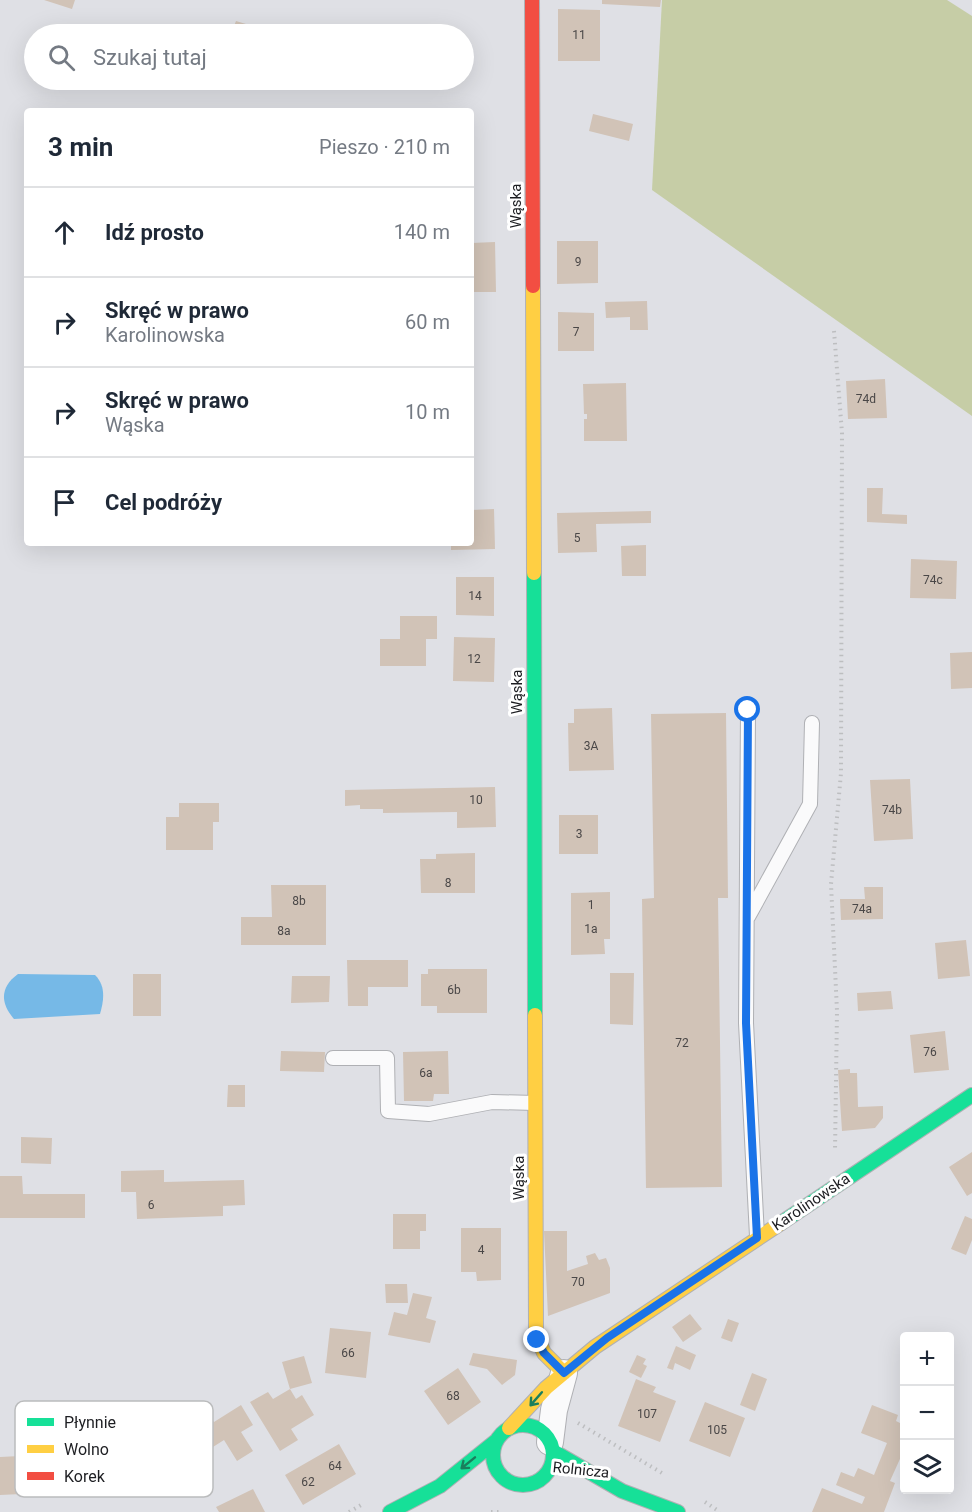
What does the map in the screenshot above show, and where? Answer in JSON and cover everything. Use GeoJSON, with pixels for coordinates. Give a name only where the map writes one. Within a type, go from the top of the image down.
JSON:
{"type":"FeatureCollection","features":[{"type":"Feature","properties":{"kind":"street","name":"Wąska"},"geometry":{"type":"LineString","coordinates":[[532,0],[536,1334],[544,1353],[564,1373]]}},
{"type":"Feature","properties":{"kind":"street","name":"Karolinowska"},"geometry":{"type":"LineString","coordinates":[[509,1428],[546,1388],[607,1338],[972,1095]]}},
{"type":"Feature","properties":{"kind":"street"},"geometry":{"type":"LineString","coordinates":[[487,1483],[509,1482],[528,1485],[537,1482],[550,1469],[554,1410],[564,1373]]}},
{"type":"Feature","properties":{"kind":"street"},"geometry":{"type":"LineString","coordinates":[[390,1512],[440,1486],[509,1428],[518,1425],[537,1428],[551,1446]]}},
{"type":"Feature","properties":{"kind":"street"},"geometry":{"type":"LineString","coordinates":[[496,1441],[493,1460],[496,1469],[509,1482]]}},
{"type":"Feature","properties":{"kind":"street","name":"Rolnicza"},"geometry":{"type":"LineString","coordinates":[[551,1446],[622,1491],[678,1512]]}},
{"type":"Feature","properties":{"kind":"street","name":"Rolnicza"},"geometry":{"type":"LineString","coordinates":[[537,1482],[557,1483]]}},
{"type":"Feature","properties":{"kind":"street"},"geometry":{"type":"LineString","coordinates":[[440,1486],[465,1484]]}},
{"type":"Feature","properties":{"kind":"street","name":"Rolnicza"},"geometry":{"type":"LineString","coordinates":[[581,1485],[622,1491]]}},
{"type":"Feature","properties":{"kind":"lane"},"geometry":{"type":"LineString","coordinates":[[748,710],[746,1023],[757,1238]]}},
{"type":"Feature","properties":{"kind":"lane"},"geometry":{"type":"LineString","coordinates":[[747,918],[810,804],[812,723]]}},
{"type":"Feature","properties":{"kind":"lane"},"geometry":{"type":"LineString","coordinates":[[333,1058],[387,1058],[388,1111],[429,1114],[492,1102],[535,1103]]}},
{"type":"Feature","properties":{"kind":"path"},"geometry":{"type":"LineString","coordinates":[[834,331],[842,433],[841,773],[831,884],[837,1011],[835,1186]]}},
{"type":"Feature","properties":{"kind":"path"},"geometry":{"type":"LineString","coordinates":[[491,1512],[499,1512]]}},
{"type":"Feature","properties":{"kind":"green space"},"geometry":{"type":"Polygon","coordinates":[[[662,0],[947,0],[972,16],[972,416],[652,190],[662,0]]]}},
{"type":"Feature","properties":{"kind":"water"},"geometry":{"type":"Polygon","coordinates":[[[18,974],[95,975],[99,979],[103,993],[100,1014],[14,1019],[6,1007],[4,995],[8,984],[18,974]]]}},
{"type":"Feature","properties":{"kind":"building"},"geometry":{"type":"Polygon","coordinates":[[[44,0],[75,0],[72,9],[44,0]]]}},
{"type":"Feature","properties":{"kind":"building"},"geometry":{"type":"Polygon","coordinates":[[[602,0],[661,0],[660,7],[602,4],[602,0]]]}},
{"type":"Feature","properties":{"kind":"building"},"geometry":{"type":"Polygon","coordinates":[[[558,9],[600,10],[600,61],[558,61],[558,9]]]}},
{"type":"Feature","properties":{"kind":"building"},"geometry":{"type":"Polygon","coordinates":[[[593,114],[633,124],[629,141],[589,131],[593,114]]]}},
{"type":"Feature","properties":{"kind":"building"},"geometry":{"type":"Polygon","coordinates":[[[557,241],[598,241],[598,283],[557,284],[557,241]]]}},
{"type":"Feature","properties":{"kind":"building"},"geometry":{"type":"Polygon","coordinates":[[[495,242],[496,292],[474,292],[474,243],[495,242]]]}},
{"type":"Feature","properties":{"kind":"building"},"geometry":{"type":"Polygon","coordinates":[[[647,301],[648,330],[630,330],[630,317],[606,318],[605,302],[647,301]]]}},
{"type":"Feature","properties":{"kind":"building"},"geometry":{"type":"Polygon","coordinates":[[[558,312],[594,313],[594,351],[558,351],[558,312]]]}},
{"type":"Feature","properties":{"kind":"building"},"geometry":{"type":"Polygon","coordinates":[[[885,379],[887,418],[848,419],[846,381],[885,379]]]}},
{"type":"Feature","properties":{"kind":"building"},"geometry":{"type":"Polygon","coordinates":[[[626,383],[627,441],[584,441],[584,419],[587,419],[587,414],[584,414],[583,384],[626,383]]]}},
{"type":"Feature","properties":{"kind":"building"},"geometry":{"type":"Polygon","coordinates":[[[867,488],[883,488],[882,514],[907,515],[907,524],[867,522],[867,488]]]}},
{"type":"Feature","properties":{"kind":"building"},"geometry":{"type":"Polygon","coordinates":[[[494,509],[495,549],[451,550],[451,546],[474,546],[474,510],[494,509]]]}},
{"type":"Feature","properties":{"kind":"building"},"geometry":{"type":"Polygon","coordinates":[[[651,511],[651,523],[596,524],[597,552],[558,553],[557,513],[651,511]]]}},
{"type":"Feature","properties":{"kind":"building"},"geometry":{"type":"Polygon","coordinates":[[[646,545],[646,576],[622,576],[621,546],[646,545]]]}},
{"type":"Feature","properties":{"kind":"building"},"geometry":{"type":"Polygon","coordinates":[[[911,559],[957,561],[956,599],[910,598],[911,559]]]}},
{"type":"Feature","properties":{"kind":"building"},"geometry":{"type":"Polygon","coordinates":[[[456,577],[494,577],[494,616],[456,615],[456,577]]]}},
{"type":"Feature","properties":{"kind":"building"},"geometry":{"type":"Polygon","coordinates":[[[400,616],[437,616],[437,639],[426,639],[426,666],[380,666],[380,639],[400,639],[400,616]]]}},
{"type":"Feature","properties":{"kind":"building"},"geometry":{"type":"Polygon","coordinates":[[[454,637],[495,638],[494,682],[453,681],[454,637]]]}},
{"type":"Feature","properties":{"kind":"building"},"geometry":{"type":"Polygon","coordinates":[[[972,652],[972,688],[951,689],[950,653],[972,652]]]}},
{"type":"Feature","properties":{"kind":"building"},"geometry":{"type":"Polygon","coordinates":[[[612,708],[614,770],[569,771],[568,723],[574,723],[574,709],[612,708]]]}},
{"type":"Feature","properties":{"kind":"building"},"geometry":{"type":"Polygon","coordinates":[[[726,713],[728,898],[718,898],[722,1187],[646,1188],[642,899],[654,898],[651,714],[726,713]]]}},
{"type":"Feature","properties":{"kind":"building"},"geometry":{"type":"Polygon","coordinates":[[[910,779],[913,839],[874,841],[870,780],[910,779]]]}},
{"type":"Feature","properties":{"kind":"building"},"geometry":{"type":"Polygon","coordinates":[[[495,787],[496,827],[457,828],[457,812],[383,813],[383,809],[360,809],[360,805],[345,806],[345,790],[495,787]]]}},
{"type":"Feature","properties":{"kind":"building"},"geometry":{"type":"Polygon","coordinates":[[[179,803],[219,803],[219,822],[213,822],[213,850],[166,850],[166,817],[179,817],[179,803]]]}},
{"type":"Feature","properties":{"kind":"building"},"geometry":{"type":"Polygon","coordinates":[[[559,815],[598,815],[598,854],[559,854],[559,815]]]}},
{"type":"Feature","properties":{"kind":"building"},"geometry":{"type":"Polygon","coordinates":[[[475,853],[475,893],[421,893],[420,859],[436,859],[436,854],[475,853]]]}},
{"type":"Feature","properties":{"kind":"building"},"geometry":{"type":"Polygon","coordinates":[[[271,885],[326,885],[326,945],[241,945],[241,917],[272,917],[271,885]]]}},
{"type":"Feature","properties":{"kind":"building"},"geometry":{"type":"Polygon","coordinates":[[[864,887],[883,887],[883,919],[841,920],[840,899],[865,899],[864,887]]]}},
{"type":"Feature","properties":{"kind":"building"},"geometry":{"type":"Polygon","coordinates":[[[610,892],[610,939],[604,939],[605,954],[571,955],[571,893],[610,892]]]}},
{"type":"Feature","properties":{"kind":"building"},"geometry":{"type":"Polygon","coordinates":[[[966,940],[970,976],[938,979],[935,943],[966,940]]]}},
{"type":"Feature","properties":{"kind":"building"},"geometry":{"type":"Polygon","coordinates":[[[347,960],[408,960],[408,987],[368,987],[368,1006],[348,1006],[347,960]]]}},
{"type":"Feature","properties":{"kind":"building"},"geometry":{"type":"Polygon","coordinates":[[[428,969],[487,969],[487,1013],[437,1013],[437,1006],[421,1006],[421,974],[428,974],[428,969]]]}},
{"type":"Feature","properties":{"kind":"building"},"geometry":{"type":"Polygon","coordinates":[[[610,973],[634,973],[633,1025],[610,1024],[610,973]]]}},
{"type":"Feature","properties":{"kind":"building"},"geometry":{"type":"Polygon","coordinates":[[[133,974],[161,974],[161,1016],[133,1016],[133,974]]]}},
{"type":"Feature","properties":{"kind":"building"},"geometry":{"type":"Polygon","coordinates":[[[292,976],[330,976],[329,1002],[291,1003],[292,976]]]}},
{"type":"Feature","properties":{"kind":"building"},"geometry":{"type":"Polygon","coordinates":[[[891,991],[893,1009],[858,1011],[857,993],[891,991]]]}},
{"type":"Feature","properties":{"kind":"building"},"geometry":{"type":"Polygon","coordinates":[[[945,1031],[949,1070],[914,1073],[910,1035],[945,1031]]]}},
{"type":"Feature","properties":{"kind":"building"},"geometry":{"type":"Polygon","coordinates":[[[281,1051],[325,1052],[324,1072],[280,1071],[281,1051]]]}},
{"type":"Feature","properties":{"kind":"building"},"geometry":{"type":"Polygon","coordinates":[[[448,1051],[449,1094],[434,1094],[433,1101],[404,1101],[403,1052],[448,1051]]]}},
{"type":"Feature","properties":{"kind":"building"},"geometry":{"type":"Polygon","coordinates":[[[850,1069],[850,1073],[857,1073],[858,1107],[883,1106],[883,1118],[875,1128],[842,1131],[838,1070],[850,1069]]]}},
{"type":"Feature","properties":{"kind":"building"},"geometry":{"type":"Polygon","coordinates":[[[228,1085],[245,1085],[245,1107],[227,1107],[228,1085]]]}},
{"type":"Feature","properties":{"kind":"building"},"geometry":{"type":"Polygon","coordinates":[[[21,1137],[52,1138],[51,1164],[21,1163],[21,1137]]]}},
{"type":"Feature","properties":{"kind":"building"},"geometry":{"type":"Polygon","coordinates":[[[972,1152],[972,1193],[967,1196],[949,1167],[972,1152]]]}},
{"type":"Feature","properties":{"kind":"building"},"geometry":{"type":"Polygon","coordinates":[[[164,1170],[164,1182],[244,1180],[245,1205],[223,1206],[223,1216],[137,1219],[136,1192],[121,1192],[121,1171],[164,1170]]]}},
{"type":"Feature","properties":{"kind":"building"},"geometry":{"type":"Polygon","coordinates":[[[0,1176],[22,1176],[23,1194],[85,1194],[85,1218],[0,1218],[0,1176]]]}},
{"type":"Feature","properties":{"kind":"building"},"geometry":{"type":"Polygon","coordinates":[[[393,1214],[426,1214],[426,1231],[420,1231],[420,1249],[393,1249],[393,1214]]]}},
{"type":"Feature","properties":{"kind":"building"},"geometry":{"type":"Polygon","coordinates":[[[965,1216],[972,1219],[972,1240],[966,1255],[951,1249],[965,1216]]]}},
{"type":"Feature","properties":{"kind":"building"},"geometry":{"type":"Polygon","coordinates":[[[461,1228],[501,1228],[501,1280],[477,1281],[476,1272],[461,1272],[461,1228]]]}},
{"type":"Feature","properties":{"kind":"building"},"geometry":{"type":"Polygon","coordinates":[[[544,1231],[567,1231],[567,1271],[588,1264],[586,1256],[595,1253],[599,1260],[606,1258],[610,1268],[610,1293],[548,1316],[544,1231]]]}},
{"type":"Feature","properties":{"kind":"building"},"geometry":{"type":"Polygon","coordinates":[[[385,1284],[407,1284],[408,1303],[386,1303],[385,1284]]]}},
{"type":"Feature","properties":{"kind":"building"},"geometry":{"type":"Polygon","coordinates":[[[413,1293],[432,1297],[426,1318],[436,1321],[430,1343],[388,1335],[394,1312],[407,1315],[413,1293]]]}},
{"type":"Feature","properties":{"kind":"building"},"geometry":{"type":"Polygon","coordinates":[[[690,1314],[702,1329],[683,1342],[672,1327],[690,1314]]]}},
{"type":"Feature","properties":{"kind":"building"},"geometry":{"type":"Polygon","coordinates":[[[728,1319],[739,1323],[732,1342],[721,1338],[728,1319]]]}},
{"type":"Feature","properties":{"kind":"building"},"geometry":{"type":"Polygon","coordinates":[[[330,1328],[371,1332],[366,1378],[325,1373],[330,1328]]]}},
{"type":"Feature","properties":{"kind":"building"},"geometry":{"type":"Polygon","coordinates":[[[676,1346],[696,1355],[690,1370],[675,1363],[673,1370],[667,1368],[676,1346]]]}},
{"type":"Feature","properties":{"kind":"building"},"geometry":{"type":"Polygon","coordinates":[[[473,1353],[517,1360],[515,1375],[502,1385],[487,1369],[469,1365],[473,1353]]]}},
{"type":"Feature","properties":{"kind":"building"},"geometry":{"type":"Polygon","coordinates":[[[637,1355],[646,1359],[643,1364],[647,1366],[641,1378],[629,1372],[637,1355]]]}},
{"type":"Feature","properties":{"kind":"building"},"geometry":{"type":"Polygon","coordinates":[[[304,1356],[312,1383],[290,1389],[282,1362],[304,1356]]]}},
{"type":"Feature","properties":{"kind":"building"},"geometry":{"type":"Polygon","coordinates":[[[458,1368],[481,1402],[448,1425],[424,1391],[458,1368]]]}},
{"type":"Feature","properties":{"kind":"building"},"geometry":{"type":"Polygon","coordinates":[[[752,1373],[767,1379],[755,1411],[740,1405],[752,1373]]]}},
{"type":"Feature","properties":{"kind":"building"},"geometry":{"type":"Polygon","coordinates":[[[636,1379],[656,1387],[653,1392],[676,1401],[660,1442],[618,1426],[636,1379]]]}},
{"type":"Feature","properties":{"kind":"building"},"geometry":{"type":"Polygon","coordinates":[[[290,1389],[296,1399],[302,1395],[314,1415],[291,1429],[298,1440],[280,1451],[250,1402],[268,1392],[273,1399],[290,1389]]]}},
{"type":"Feature","properties":{"kind":"building"},"geometry":{"type":"Polygon","coordinates":[[[705,1402],[745,1418],[730,1457],[689,1441],[705,1402]]]}},
{"type":"Feature","properties":{"kind":"building"},"geometry":{"type":"Polygon","coordinates":[[[241,1405],[253,1425],[241,1432],[253,1451],[237,1461],[224,1440],[213,1447],[214,1422],[241,1405]]]}},
{"type":"Feature","properties":{"kind":"building"},"geometry":{"type":"Polygon","coordinates":[[[872,1405],[898,1415],[896,1421],[900,1423],[900,1459],[890,1481],[895,1483],[884,1512],[812,1512],[822,1488],[862,1504],[865,1497],[836,1485],[841,1472],[854,1477],[858,1468],[874,1475],[887,1443],[861,1433],[872,1405]]]}},
{"type":"Feature","properties":{"kind":"building"},"geometry":{"type":"Polygon","coordinates":[[[339,1444],[356,1474],[303,1505],[285,1475],[339,1444]]]}},
{"type":"Feature","properties":{"kind":"building"},"geometry":{"type":"Polygon","coordinates":[[[15,1456],[15,1494],[0,1495],[0,1457],[15,1456]]]}},
{"type":"Feature","properties":{"kind":"building"},"geometry":{"type":"Polygon","coordinates":[[[253,1489],[265,1512],[219,1512],[216,1507],[253,1489]]]}},
{"type":"Feature","properties":{"kind":"traffic: fast"},"geometry":{"type":"LineString","coordinates":[[534,573],[535,1015]]}},
{"type":"Feature","properties":{"kind":"traffic: fast"},"geometry":{"type":"LineString","coordinates":[[781,1223],[972,1095]]}},
{"type":"Feature","properties":{"kind":"traffic: fast"},"geometry":{"type":"LineString","coordinates":[[523,1425],[540,1430],[548,1438],[553,1455],[548,1472],[540,1480],[523,1485],[506,1480],[498,1472],[493,1455],[498,1438],[506,1430],[523,1425]]}},
{"type":"Feature","properties":{"kind":"traffic: fast"},"geometry":{"type":"LineString","coordinates":[[390,1512],[440,1486],[496,1441]]}},
{"type":"Feature","properties":{"kind":"traffic: fast"},"geometry":{"type":"LineString","coordinates":[[553,1451],[622,1491],[678,1512]]}},
{"type":"Feature","properties":{"kind":"traffic: slow"},"geometry":{"type":"LineString","coordinates":[[533,286],[534,573]]}},
{"type":"Feature","properties":{"kind":"traffic: slow"},"geometry":{"type":"LineString","coordinates":[[535,1015],[536,1334],[544,1353],[564,1373]]}},
{"type":"Feature","properties":{"kind":"traffic: slow"},"geometry":{"type":"LineString","coordinates":[[509,1428],[546,1388],[595,1347],[781,1223]]}},
{"type":"Feature","properties":{"kind":"traffic: jam"},"geometry":{"type":"LineString","coordinates":[[532,0],[533,286]]}},
{"type":"Feature","properties":{"kind":"route"},"geometry":{"type":"LineString","coordinates":[[537,1340],[544,1353],[564,1373],[607,1338],[757,1238],[746,1023],[748,710]]}}]}
